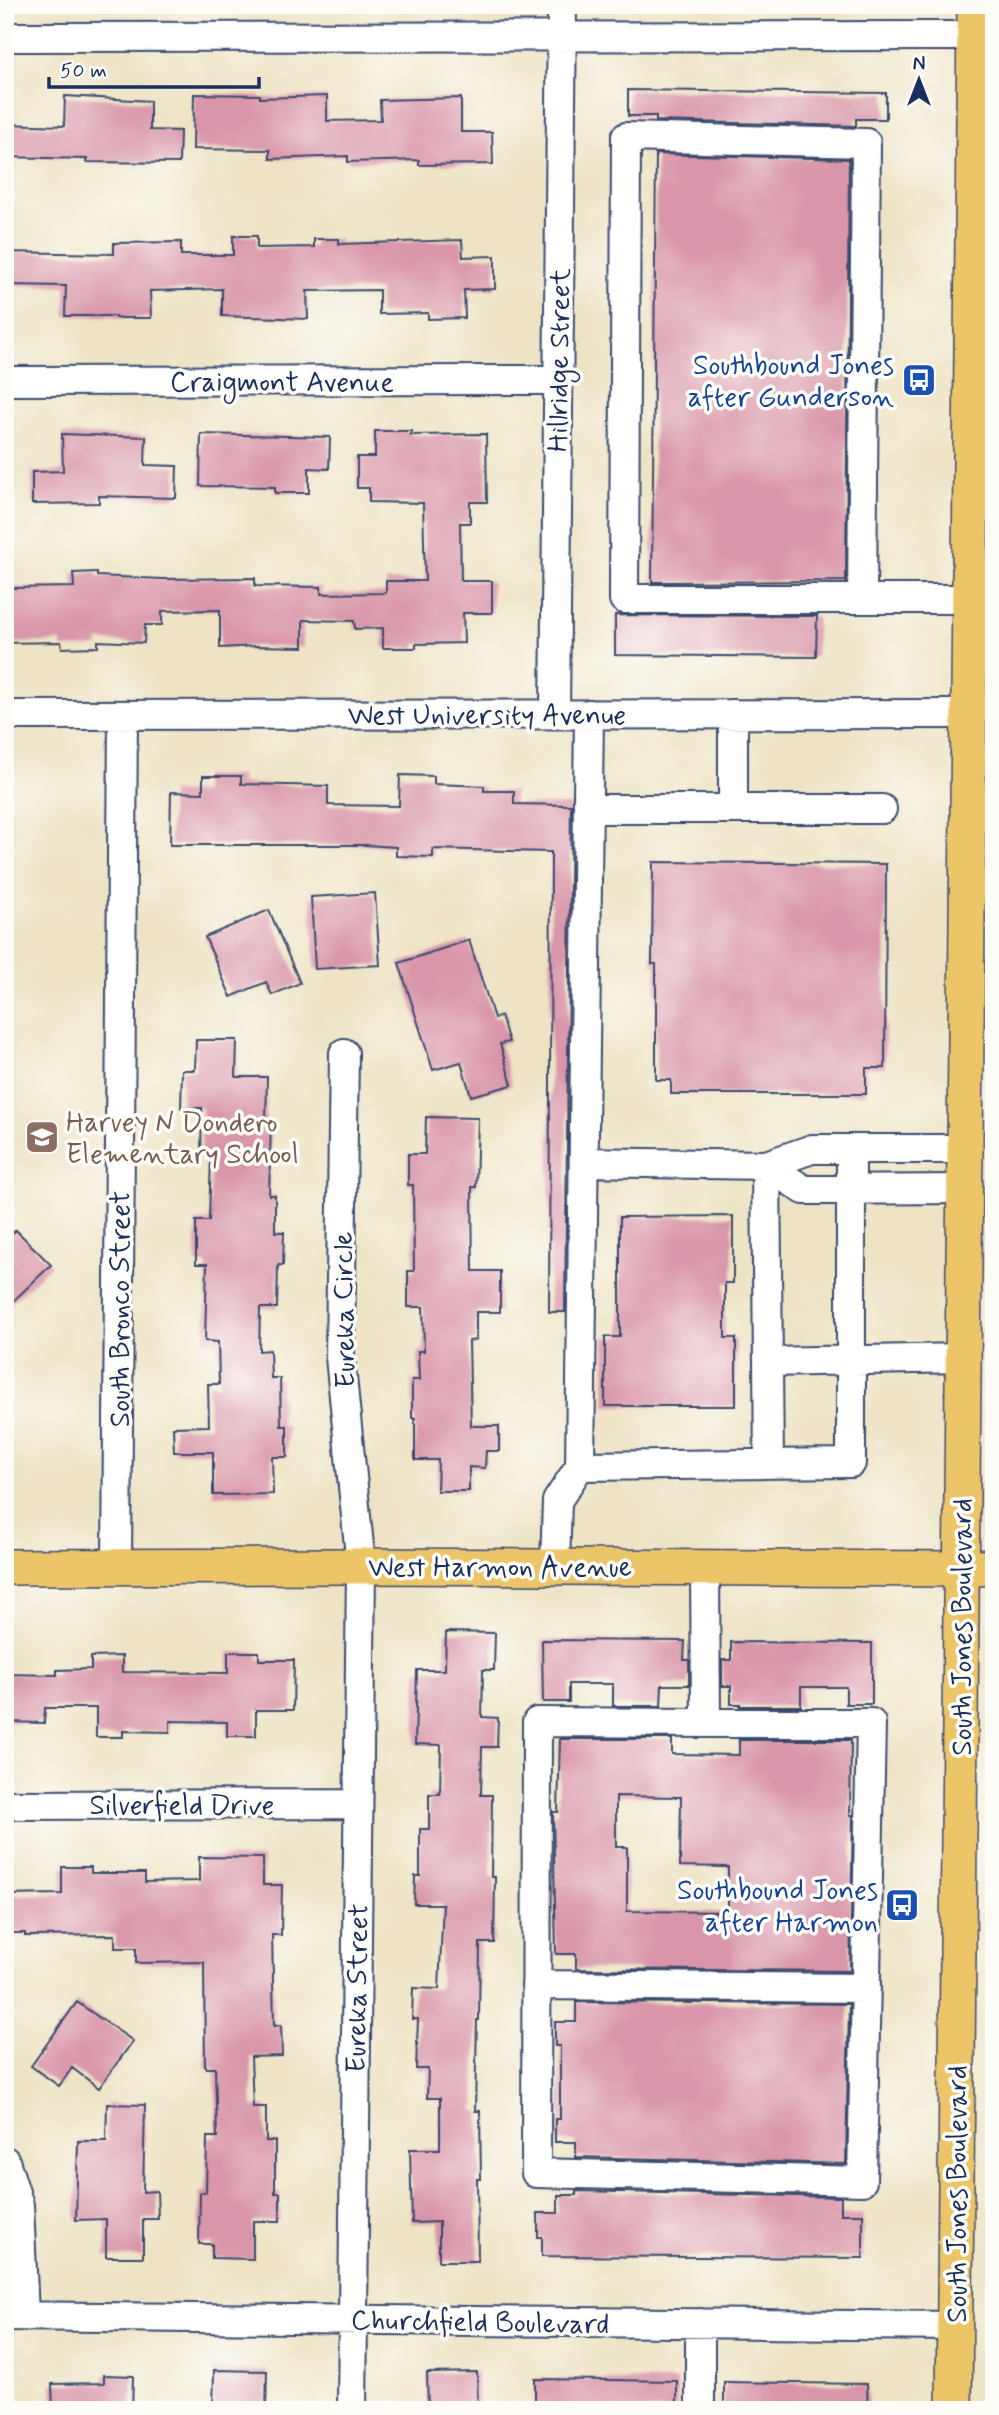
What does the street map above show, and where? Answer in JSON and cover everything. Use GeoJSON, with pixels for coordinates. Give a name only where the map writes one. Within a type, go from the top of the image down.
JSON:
{"type":"FeatureCollection","features":[{"type":"Feature","properties":{"kind":"main road","name":"South Jones Boulevard"},"geometry":{"type":"LineString","coordinates":[[954,2410],[978,1568],[964,1358],[975,20]]}},
{"type":"Feature","properties":{"kind":"main road","name":"West Harmon Avenue"},"geometry":{"type":"LineString","coordinates":[[5,1567],[978,1568]]}},
{"type":"Feature","properties":{"kind":"street","name":"Hillridge Street"},"geometry":{"type":"LineString","coordinates":[[555,714],[562,5]]}},
{"type":"Feature","properties":{"kind":"street"},"geometry":{"type":"LineString","coordinates":[[5,37],[562,35],[975,20]]}},
{"type":"Feature","properties":{"kind":"street"},"geometry":{"type":"LineString","coordinates":[[863,600],[866,143],[626,137],[624,600],[863,600],[970,600]]}},
{"type":"Feature","properties":{"kind":"street","name":"Craigmont Avenue"},"geometry":{"type":"LineString","coordinates":[[5,381],[558,380]]}},
{"type":"Feature","properties":{"kind":"street"},"geometry":{"type":"LineString","coordinates":[[555,1566],[557,1502],[580,1466],[589,714]]}},
{"type":"Feature","properties":{"kind":"street"},"geometry":{"type":"LineString","coordinates":[[733,714],[733,809]]}},
{"type":"Feature","properties":{"kind":"street","name":"West University Avenue"},"geometry":{"type":"LineString","coordinates":[[5,715],[969,714]]}},
{"type":"Feature","properties":{"kind":"street","name":"South Bronco Street"},"geometry":{"type":"LineString","coordinates":[[117,1566],[123,715]]}},
{"type":"Feature","properties":{"kind":"street"},"geometry":{"type":"LineString","coordinates":[[588,809],[882,809]]}},
{"type":"Feature","properties":{"kind":"street","name":"Eureka Circle"},"geometry":{"type":"LineString","coordinates":[[344,1053],[340,1357],[361,1566]]}},
{"type":"Feature","properties":{"kind":"street"},"geometry":{"type":"LineString","coordinates":[[584,1162],[766,1165],[812,1149],[965,1149]]}},
{"type":"Feature","properties":{"kind":"street"},"geometry":{"type":"LineString","coordinates":[[580,1466],[852,1463],[851,1150]]}},
{"type":"Feature","properties":{"kind":"street"},"geometry":{"type":"LineString","coordinates":[[766,1165],[804,1190],[965,1189]]}},
{"type":"Feature","properties":{"kind":"street"},"geometry":{"type":"LineString","coordinates":[[766,1165],[769,1464]]}},
{"type":"Feature","properties":{"kind":"street"},"geometry":{"type":"LineString","coordinates":[[768,1362],[964,1358]]}},
{"type":"Feature","properties":{"kind":"street","name":"Eureka Street"},"geometry":{"type":"LineString","coordinates":[[352,2410],[361,1566]]}},
{"type":"Feature","properties":{"kind":"street"},"geometry":{"type":"LineString","coordinates":[[705,1567],[706,1723]]}},
{"type":"Feature","properties":{"kind":"street"},"geometry":{"type":"LineString","coordinates":[[537,1722],[706,1723],[871,1723],[862,2181],[536,2173],[537,1722]]}},
{"type":"Feature","properties":{"kind":"street","name":"Silverfield Drive"},"geometry":{"type":"LineString","coordinates":[[5,1805],[358,1804]]}},
{"type":"Feature","properties":{"kind":"street"},"geometry":{"type":"LineString","coordinates":[[536,1985],[866,1988]]}},
{"type":"Feature","properties":{"kind":"street"},"geometry":{"type":"LineString","coordinates":[[5,2161],[19,2206],[15,2316]]}},
{"type":"Feature","properties":{"kind":"street","name":"Churchfield Boulevard"},"geometry":{"type":"LineString","coordinates":[[15,2316],[955,2326]]}},
{"type":"Feature","properties":{"kind":"street"},"geometry":{"type":"LineString","coordinates":[[700,2323],[700,2410]]}},
{"type":"Feature","properties":{"kind":"building"},"geometry":{"type":"Polygon","coordinates":[[[628,90],[886,93],[886,119],[856,119],[856,126],[656,121],[656,116],[628,116],[628,90]]]}},
{"type":"Feature","properties":{"kind":"building"},"geometry":{"type":"Polygon","coordinates":[[[194,94],[260,95],[260,98],[327,96],[327,121],[381,120],[380,100],[461,98],[461,132],[492,132],[493,164],[419,165],[419,160],[348,162],[348,156],[270,159],[270,150],[193,149],[194,94]]]}},
{"type":"Feature","properties":{"kind":"building"},"geometry":{"type":"Polygon","coordinates":[[[65,96],[150,101],[150,130],[180,131],[179,163],[86,162],[87,159],[5,157],[5,124],[64,126],[65,96]]]}},
{"type":"Feature","properties":{"kind":"building"},"geometry":{"type":"Polygon","coordinates":[[[656,154],[849,159],[846,581],[652,582],[656,154]]]}},
{"type":"Feature","properties":{"kind":"building"},"geometry":{"type":"Polygon","coordinates":[[[233,236],[257,236],[257,248],[314,247],[314,239],[339,239],[339,244],[462,240],[463,257],[495,256],[495,289],[464,290],[465,318],[428,319],[428,313],[379,314],[379,290],[307,291],[308,319],[222,316],[222,289],[150,291],[151,318],[115,318],[65,316],[66,286],[5,285],[5,252],[114,254],[114,243],[181,242],[181,255],[233,255],[233,236]]]}},
{"type":"Feature","properties":{"kind":"building"},"geometry":{"type":"Polygon","coordinates":[[[375,431],[412,431],[411,435],[486,434],[487,502],[470,502],[470,523],[460,523],[461,581],[492,581],[492,613],[463,613],[464,643],[383,648],[383,628],[355,629],[354,621],[303,620],[303,647],[220,648],[220,610],[162,611],[162,625],[145,625],[144,643],[98,641],[98,647],[62,648],[61,642],[5,643],[5,588],[74,587],[73,573],[97,572],[97,576],[163,579],[255,578],[255,586],[321,587],[321,594],[386,593],[386,581],[425,581],[423,503],[369,502],[369,488],[357,488],[357,457],[375,457],[375,431]]]}},
{"type":"Feature","properties":{"kind":"building"},"geometry":{"type":"Polygon","coordinates":[[[62,434],[146,437],[145,465],[177,466],[176,498],[99,496],[99,503],[32,504],[32,472],[63,471],[62,434]]]}},
{"type":"Feature","properties":{"kind":"building"},"geometry":{"type":"Polygon","coordinates":[[[201,434],[330,437],[329,469],[309,468],[309,493],[275,493],[275,487],[200,486],[201,434]]]}},
{"type":"Feature","properties":{"kind":"building"},"geometry":{"type":"Polygon","coordinates":[[[615,615],[817,616],[816,657],[615,655],[615,615]]]}},
{"type":"Feature","properties":{"kind":"building"},"geometry":{"type":"Polygon","coordinates":[[[400,775],[434,776],[434,784],[484,786],[484,791],[514,791],[514,804],[571,805],[565,1312],[549,1312],[551,852],[433,849],[433,857],[396,856],[396,847],[365,845],[170,845],[171,792],[203,793],[203,776],[241,776],[241,784],[328,786],[328,805],[399,806],[400,775]]]}},
{"type":"Feature","properties":{"kind":"building"},"geometry":{"type":"Polygon","coordinates":[[[653,862],[886,864],[885,1068],[866,1068],[866,1094],[671,1094],[671,1080],[656,1080],[656,964],[652,964],[653,862]]]}},
{"type":"Feature","properties":{"kind":"building"},"geometry":{"type":"Polygon","coordinates":[[[375,893],[380,965],[315,969],[311,897],[375,893]]]}},
{"type":"Feature","properties":{"kind":"building"},"geometry":{"type":"Polygon","coordinates":[[[269,910],[300,983],[272,995],[266,982],[231,997],[205,937],[269,910]]]}},
{"type":"Feature","properties":{"kind":"building"},"geometry":{"type":"Polygon","coordinates":[[[469,940],[494,1018],[501,1016],[509,1042],[500,1044],[512,1085],[471,1096],[461,1062],[433,1070],[399,963],[469,940]]]}},
{"type":"Feature","properties":{"kind":"building"},"geometry":{"type":"Polygon","coordinates":[[[196,1040],[237,1040],[236,1077],[267,1077],[266,1120],[271,1121],[269,1195],[275,1195],[275,1232],[284,1232],[283,1265],[278,1265],[277,1308],[260,1308],[259,1351],[270,1350],[271,1378],[280,1378],[281,1426],[287,1426],[287,1457],[272,1457],[273,1494],[213,1495],[213,1452],[174,1452],[173,1427],[209,1426],[208,1384],[219,1384],[218,1342],[205,1341],[207,1264],[196,1264],[196,1221],[209,1221],[211,1155],[201,1154],[202,1108],[181,1108],[182,1070],[195,1070],[196,1040]]]}},
{"type":"Feature","properties":{"kind":"building"},"geometry":{"type":"Polygon","coordinates":[[[426,1117],[478,1118],[476,1187],[472,1187],[473,1271],[500,1271],[500,1312],[476,1312],[476,1340],[469,1341],[471,1426],[499,1426],[499,1451],[486,1451],[485,1468],[469,1467],[469,1491],[437,1491],[438,1460],[415,1460],[412,1380],[419,1380],[418,1351],[424,1351],[423,1307],[408,1307],[408,1271],[414,1271],[413,1185],[408,1185],[408,1154],[425,1154],[426,1117]]]}},
{"type":"Feature","properties":{"kind":"building"},"geometry":{"type":"Polygon","coordinates":[[[733,1216],[733,1283],[725,1283],[725,1338],[736,1338],[736,1406],[605,1406],[605,1337],[620,1337],[620,1217],[733,1216]]]}},
{"type":"Feature","properties":{"kind":"building"},"geometry":{"type":"Polygon","coordinates":[[[16,1230],[51,1265],[5,1309],[5,1240],[16,1230]]]}},
{"type":"Feature","properties":{"kind":"building"},"geometry":{"type":"Polygon","coordinates":[[[446,1632],[495,1633],[494,1670],[483,1670],[482,1717],[498,1718],[497,1747],[482,1747],[481,1795],[492,1795],[491,1877],[495,1877],[494,1943],[480,1943],[475,2111],[480,2111],[478,2261],[439,2261],[439,2222],[412,2223],[410,2149],[440,2149],[440,2098],[427,2098],[428,2069],[416,2069],[418,2019],[412,2019],[413,1988],[439,1989],[443,1904],[414,1904],[415,1876],[420,1876],[420,1829],[429,1829],[429,1794],[440,1794],[441,1745],[415,1744],[417,1670],[445,1670],[446,1632]]]}},
{"type":"Feature","properties":{"kind":"building"},"geometry":{"type":"Polygon","coordinates":[[[542,1640],[685,1641],[684,1660],[689,1660],[689,1685],[662,1685],[661,1706],[613,1706],[613,1684],[569,1684],[569,1702],[543,1702],[542,1640]]]}},
{"type":"Feature","properties":{"kind":"building"},"geometry":{"type":"Polygon","coordinates":[[[731,1642],[872,1643],[872,1704],[846,1704],[846,1687],[801,1687],[801,1706],[731,1704],[731,1686],[722,1686],[722,1660],[731,1660],[731,1642]]]}},
{"type":"Feature","properties":{"kind":"building"},"geometry":{"type":"Polygon","coordinates":[[[228,1652],[259,1652],[259,1660],[294,1660],[293,1710],[256,1710],[256,1736],[227,1736],[227,1722],[170,1721],[170,1732],[123,1731],[123,1737],[96,1737],[96,1708],[45,1708],[44,1723],[5,1722],[5,1674],[57,1675],[57,1670],[91,1669],[91,1657],[122,1656],[122,1672],[228,1673],[228,1652]]]}},
{"type":"Feature","properties":{"kind":"building"},"geometry":{"type":"Polygon","coordinates":[[[560,1739],[672,1739],[672,1754],[739,1755],[739,1740],[851,1740],[850,1815],[853,1815],[850,1971],[576,1969],[576,1954],[556,1954],[553,1812],[558,1812],[560,1739]],[[616,1796],[616,1847],[627,1847],[627,1911],[728,1912],[728,1867],[680,1866],[681,1797],[616,1796]]]}},
{"type":"Feature","properties":{"kind":"building"},"geometry":{"type":"Polygon","coordinates":[[[199,1857],[263,1858],[263,1885],[282,1885],[281,1935],[272,1935],[274,2026],[281,2025],[282,2056],[251,2057],[253,2107],[266,2107],[266,2141],[275,2141],[275,2193],[280,2193],[280,2221],[253,2221],[253,2259],[212,2258],[212,2244],[199,2244],[200,2192],[206,2192],[207,2137],[217,2137],[215,2068],[205,2068],[204,1962],[136,1963],[136,1948],[115,1948],[115,1935],[25,1936],[25,1933],[5,1933],[5,1895],[62,1894],[62,1867],[91,1867],[91,1873],[145,1873],[145,1882],[199,1881],[199,1857]]]}},
{"type":"Feature","properties":{"kind":"building"},"geometry":{"type":"Polygon","coordinates":[[[77,2002],[133,2041],[99,2088],[72,2068],[59,2086],[31,2066],[77,2002]]]}},
{"type":"Feature","properties":{"kind":"building"},"geometry":{"type":"Polygon","coordinates":[[[576,2002],[849,2004],[846,2164],[576,2157],[576,2142],[555,2142],[555,2119],[560,2119],[560,2046],[555,2046],[555,2022],[576,2022],[576,2002]]]}},
{"type":"Feature","properties":{"kind":"building"},"geometry":{"type":"Polygon","coordinates":[[[107,2104],[145,2105],[143,2192],[157,2191],[158,2219],[143,2219],[143,2257],[106,2257],[106,2219],[76,2220],[78,2141],[106,2141],[107,2104]]]}},
{"type":"Feature","properties":{"kind":"building"},"geometry":{"type":"Polygon","coordinates":[[[576,2191],[841,2197],[841,2214],[863,2214],[863,2258],[542,2256],[542,2237],[538,2237],[538,2213],[558,2213],[558,2195],[576,2195],[576,2191]]]}},
{"type":"Feature","properties":{"kind":"building"},"geometry":{"type":"Polygon","coordinates":[[[214,2370],[267,2371],[266,2410],[213,2410],[214,2370]]]}},
{"type":"Feature","properties":{"kind":"building"},"geometry":{"type":"Polygon","coordinates":[[[477,2372],[478,2410],[428,2410],[427,2373],[477,2372]]]}},
{"type":"Feature","properties":{"kind":"building"},"geometry":{"type":"Polygon","coordinates":[[[104,2375],[133,2376],[132,2410],[53,2410],[52,2384],[104,2383],[104,2375]]]}},
{"type":"Feature","properties":{"kind":"building"},"geometry":{"type":"Polygon","coordinates":[[[535,2379],[677,2381],[677,2410],[535,2410],[535,2379]]]}},
{"type":"Feature","properties":{"kind":"building"},"geometry":{"type":"Polygon","coordinates":[[[724,2382],[867,2384],[868,2410],[724,2410],[724,2382]]]}},
{"type":"Feature","properties":{"kind":"place","name":"Southbound Jones after Gunderson"},"geometry":{"type":"Point","coordinates":[919,380]}},
{"type":"Feature","properties":{"kind":"place","name":"Harvey N Dondero Elementary School"},"geometry":{"type":"Point","coordinates":[42,1137]}},
{"type":"Feature","properties":{"kind":"place","name":"Southbound Jones after Harmon"},"geometry":{"type":"Point","coordinates":[902,1905]}}]}
